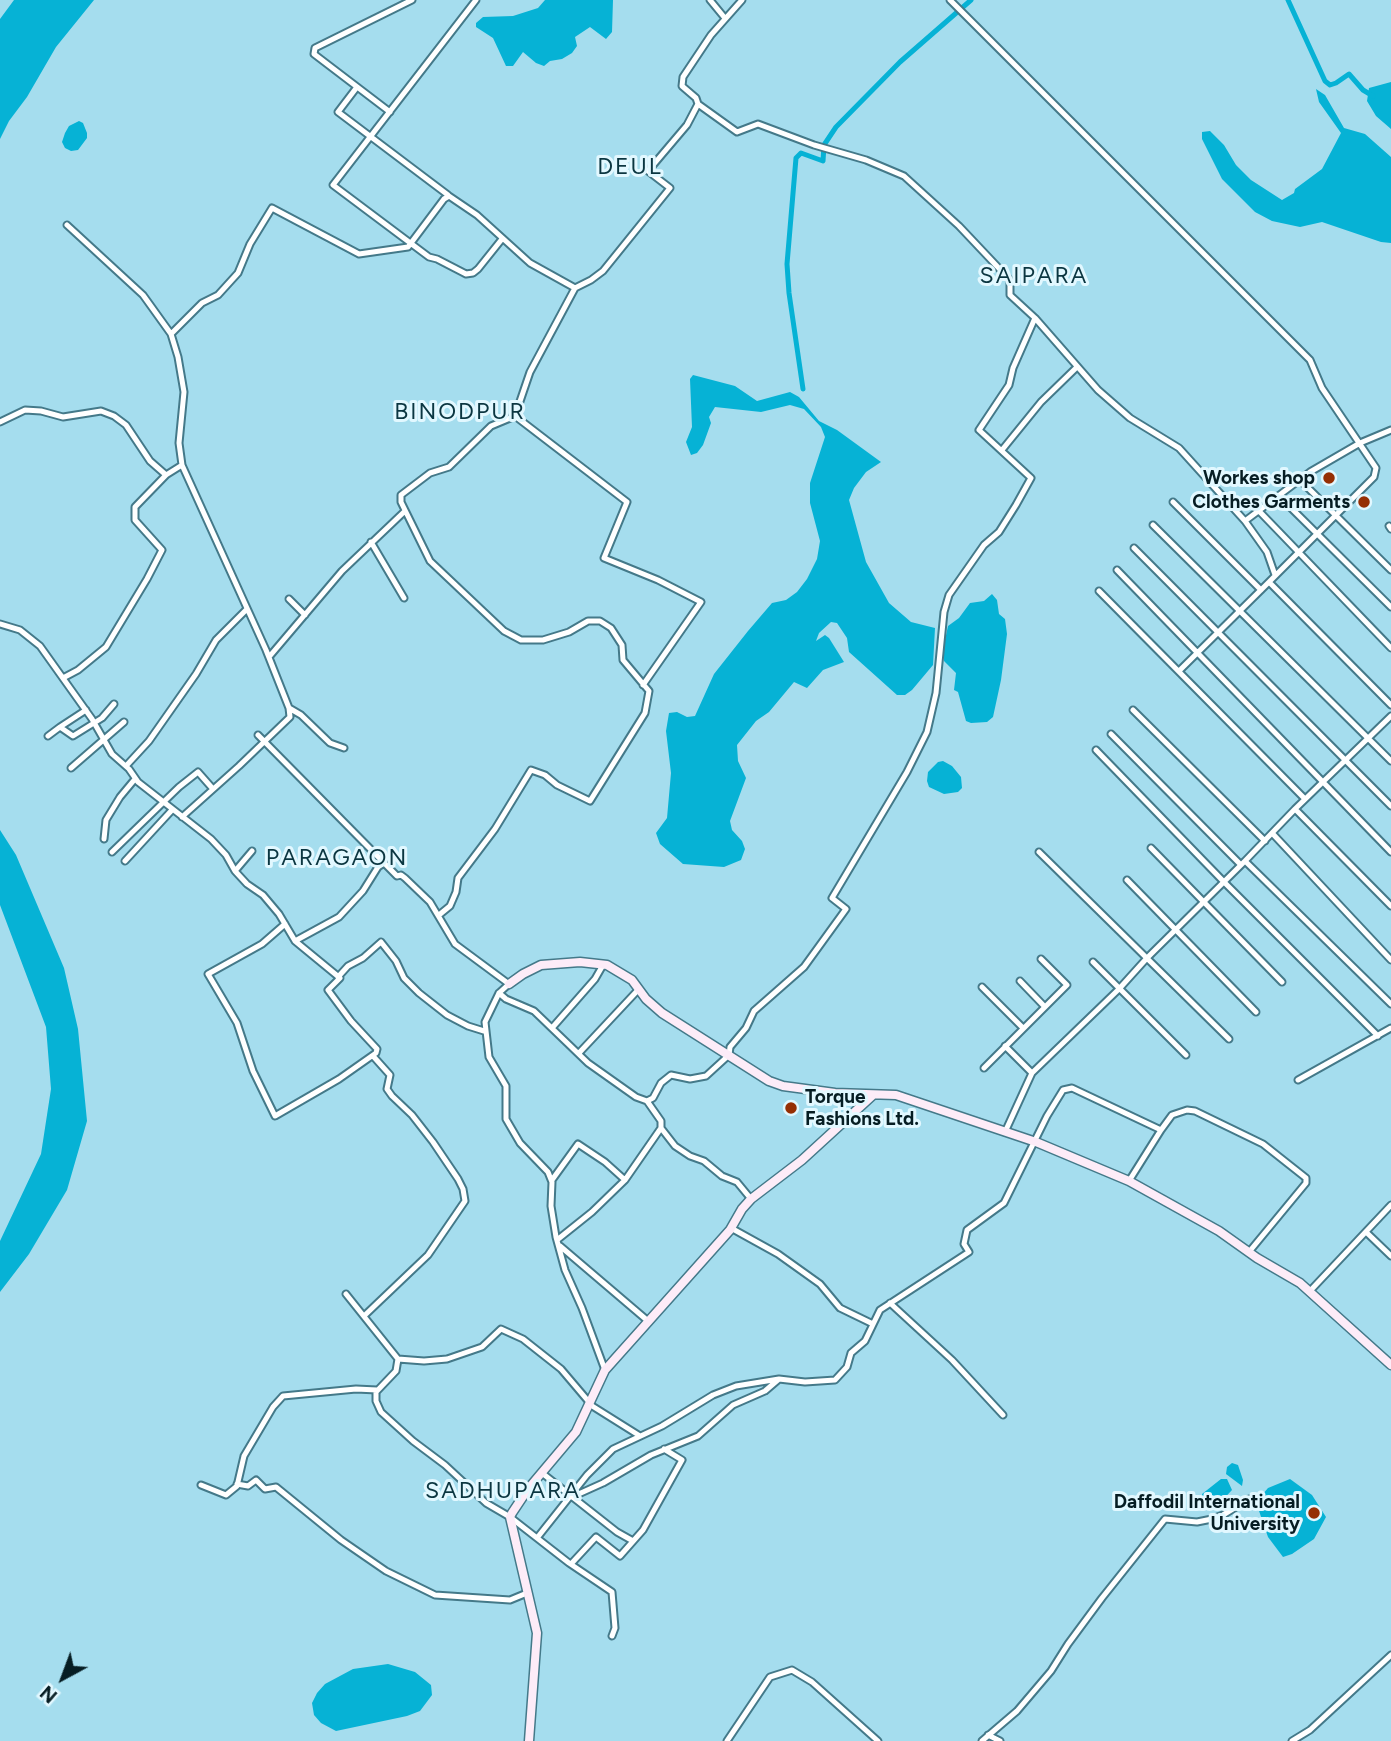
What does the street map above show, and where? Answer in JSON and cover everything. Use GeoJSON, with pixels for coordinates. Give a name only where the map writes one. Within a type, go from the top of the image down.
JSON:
{"type":"FeatureCollection","features":[{"type":"Feature","properties":{"kind":"street"},"geometry":{"type":"LineString","coordinates":[[390,112],[314,54],[315,48],[412,0]]}},
{"type":"Feature","properties":{"kind":"street"},"geometry":{"type":"LineString","coordinates":[[475,0],[333,185],[429,257],[438,258],[466,274],[478,269],[502,239]]}},
{"type":"Feature","properties":{"kind":"street"},"geometry":{"type":"LineString","coordinates":[[710,0],[724,18]]}},
{"type":"Feature","properties":{"kind":"street"},"geometry":{"type":"LineString","coordinates":[[742,0],[724,18],[695,58],[681,83],[696,98],[698,104],[737,132],[758,124],[877,164],[904,176],[914,184],[1010,280],[1010,295],[1035,318],[1098,390],[1130,418],[1179,449],[1245,521],[1267,552],[1275,575]]}},
{"type":"Feature","properties":{"kind":"street"},"geometry":{"type":"LineString","coordinates":[[951,1],[1311,360],[1322,388],[1376,468],[1374,477],[1179,671]]}},
{"type":"Feature","properties":{"kind":"street"},"geometry":{"type":"LineString","coordinates":[[357,87],[338,112],[477,215],[530,263],[575,288]]}},
{"type":"Feature","properties":{"kind":"street"},"geometry":{"type":"LineString","coordinates":[[439,915],[450,906],[458,878],[495,828],[531,770],[545,775],[557,785],[590,802],[645,713],[649,691],[623,660],[622,645],[611,628],[600,621],[588,621],[569,632],[544,640],[521,640],[504,631],[430,561],[401,502],[401,495],[430,473],[449,467],[491,426],[515,416],[530,372],[575,288],[603,271],[670,188],[648,171],[687,125],[698,104]]}},
{"type":"Feature","properties":{"kind":"street"},"geometry":{"type":"LineString","coordinates":[[171,334],[202,303],[218,295],[238,274],[250,244],[272,208],[359,254],[408,247],[448,195]]}},
{"type":"Feature","properties":{"kind":"street"},"geometry":{"type":"LineString","coordinates":[[67,225],[143,295],[171,334],[184,392],[178,443],[182,465],[269,657],[289,708],[290,717],[182,817]]}},
{"type":"Feature","properties":{"kind":"street"},"geometry":{"type":"LineString","coordinates":[[647,1101],[653,1098],[665,1078],[676,1074],[690,1079],[706,1076],[746,1028],[754,1011],[804,967],[846,909],[832,898],[907,772],[927,733],[936,693],[944,612],[949,595],[984,545],[999,532],[1031,478],[979,430],[1009,385],[1035,318]]}},
{"type":"Feature","properties":{"kind":"street"},"geometry":{"type":"LineString","coordinates":[[1002,450],[1041,402],[1077,367]]}},
{"type":"Feature","properties":{"kind":"street"},"geometry":{"type":"LineString","coordinates":[[0,422],[25,410],[62,417],[101,411],[126,425],[150,461],[166,475]]}},
{"type":"Feature","properties":{"kind":"street"},"geometry":{"type":"LineString","coordinates":[[515,416],[627,502],[604,558],[658,580],[701,602],[643,685]]}},
{"type":"Feature","properties":{"kind":"street"},"geometry":{"type":"LineString","coordinates":[[1245,521],[1300,480],[1360,443],[1391,430]]}},
{"type":"Feature","properties":{"kind":"street"},"geometry":{"type":"LineString","coordinates":[[63,677],[95,658],[114,637],[162,550],[135,520],[134,514],[140,500],[166,475],[182,465]]}},
{"type":"Feature","properties":{"kind":"street"},"geometry":{"type":"LineString","coordinates":[[1300,480],[1391,570]]}},
{"type":"Feature","properties":{"kind":"street"},"geometry":{"type":"LineString","coordinates":[[1279,496],[1391,607]]}},
{"type":"Feature","properties":{"kind":"street"},"geometry":{"type":"LineString","coordinates":[[1173,502],[1261,590]]}},
{"type":"Feature","properties":{"kind":"street"},"geometry":{"type":"LineString","coordinates":[[269,657],[342,571],[405,511]]}},
{"type":"Feature","properties":{"kind":"street"},"geometry":{"type":"LineString","coordinates":[[1259,511],[1391,648]]}},
{"type":"Feature","properties":{"kind":"street"},"geometry":{"type":"LineString","coordinates":[[1153,524],[1391,761]]}},
{"type":"Feature","properties":{"kind":"street"},"geometry":{"type":"LineString","coordinates":[[371,542],[404,598]]}},
{"type":"Feature","properties":{"kind":"street"},"geometry":{"type":"LineString","coordinates":[[1134,548],[1391,806]]}},
{"type":"Feature","properties":{"kind":"street"},"geometry":{"type":"LineString","coordinates":[[1117,570],[1391,852]]}},
{"type":"Feature","properties":{"kind":"street"},"geometry":{"type":"LineString","coordinates":[[1269,582],[1391,705]]}},
{"type":"Feature","properties":{"kind":"street"},"geometry":{"type":"LineString","coordinates":[[1099,591],[1305,799]]}},
{"type":"Feature","properties":{"kind":"street"},"geometry":{"type":"LineString","coordinates":[[289,599],[305,615]]}},
{"type":"Feature","properties":{"kind":"street"},"geometry":{"type":"LineString","coordinates":[[126,766],[149,741],[196,674],[216,640],[247,609]]}},
{"type":"Feature","properties":{"kind":"street"},"geometry":{"type":"LineString","coordinates":[[0,624],[20,630],[40,646],[86,710],[112,754],[126,766],[135,779],[211,839],[247,884],[263,895],[295,941],[338,976]]}},
{"type":"Feature","properties":{"kind":"street"},"geometry":{"type":"LineString","coordinates":[[60,727],[73,736],[102,718],[114,704]]}},
{"type":"Feature","properties":{"kind":"street"},"geometry":{"type":"LineString","coordinates":[[289,708],[301,715],[330,743],[344,748]]}},
{"type":"Feature","properties":{"kind":"street"},"geometry":{"type":"LineString","coordinates":[[48,736],[86,710]]}},
{"type":"Feature","properties":{"kind":"street"},"geometry":{"type":"LineString","coordinates":[[1133,710],[1265,841]]}},
{"type":"Feature","properties":{"kind":"street"},"geometry":{"type":"LineString","coordinates":[[1005,1132],[1032,1073],[1391,716]]}},
{"type":"Feature","properties":{"kind":"street"},"geometry":{"type":"LineString","coordinates":[[71,768],[124,722]]}},
{"type":"Feature","properties":{"kind":"street"},"geometry":{"type":"LineString","coordinates":[[1111,734],[1391,1004]]}},
{"type":"Feature","properties":{"kind":"street"},"geometry":{"type":"LineString","coordinates":[[258,735],[397,876],[401,876],[423,895],[439,915],[455,944],[509,984]]}},
{"type":"Feature","properties":{"kind":"street"},"geometry":{"type":"LineString","coordinates":[[1096,750],[1378,1036]]}},
{"type":"Feature","properties":{"kind":"street"},"geometry":{"type":"LineString","coordinates":[[112,852],[179,786],[198,772],[213,789]]}},
{"type":"Feature","properties":{"kind":"street"},"geometry":{"type":"LineString","coordinates":[[104,839],[106,820],[135,779]]}},
{"type":"Feature","properties":{"kind":"street"},"geometry":{"type":"LineString","coordinates":[[1295,809],[1391,906]]}},
{"type":"Feature","properties":{"kind":"street"},"geometry":{"type":"LineString","coordinates":[[125,861],[172,810]]}},
{"type":"Feature","properties":{"kind":"street"},"geometry":{"type":"LineString","coordinates":[[1272,833],[1391,960]]}},
{"type":"Feature","properties":{"kind":"street"},"geometry":{"type":"LineString","coordinates":[[1151,848],[1282,982]]}},
{"type":"Feature","properties":{"kind":"street"},"geometry":{"type":"LineString","coordinates":[[235,871],[252,851]]}},
{"type":"Feature","properties":{"kind":"street"},"geometry":{"type":"LineString","coordinates":[[1039,852],[1229,1039]]}},
{"type":"Feature","properties":{"kind":"street"},"geometry":{"type":"LineString","coordinates":[[295,941],[339,917],[384,863]]}},
{"type":"Feature","properties":{"kind":"street"},"geometry":{"type":"LineString","coordinates":[[1127,880],[1256,1012]]}},
{"type":"Feature","properties":{"kind":"street"},"geometry":{"type":"LineString","coordinates":[[285,924],[262,944],[208,974],[237,1023],[253,1071],[275,1116],[376,1053],[377,1049],[351,1021],[328,990],[348,966],[363,958],[381,942],[413,988],[447,1015],[484,1031]]}},
{"type":"Feature","properties":{"kind":"street"},"geometry":{"type":"LineString","coordinates":[[984,1068],[1067,985],[1041,959]]}},
{"type":"Feature","properties":{"kind":"street"},"geometry":{"type":"LineString","coordinates":[[605,1370],[565,1270],[551,1206],[552,1180],[548,1172],[520,1143],[506,1119],[506,1086],[489,1057],[484,1031],[485,1021],[499,993],[541,965],[580,962],[603,965],[627,975],[662,1013],[729,1051],[762,1078],[783,1086],[835,1093],[895,1095],[1036,1142],[1129,1181],[1219,1231],[1294,1279],[1391,1365]]}},
{"type":"Feature","properties":{"kind":"street"},"geometry":{"type":"LineString","coordinates":[[1093,962],[1186,1055]]}},
{"type":"Feature","properties":{"kind":"street"},"geometry":{"type":"LineString","coordinates":[[552,1028],[595,979],[603,965]]}},
{"type":"Feature","properties":{"kind":"street"},"geometry":{"type":"LineString","coordinates":[[1020,981],[1045,1007]]}},
{"type":"Feature","properties":{"kind":"street"},"geometry":{"type":"LineString","coordinates":[[982,987],[1023,1028]]}},
{"type":"Feature","properties":{"kind":"street"},"geometry":{"type":"LineString","coordinates":[[579,1053],[638,990]]}},
{"type":"Feature","properties":{"kind":"street"},"geometry":{"type":"LineString","coordinates":[[499,993],[534,1012],[596,1070],[636,1097],[647,1101],[661,1121],[661,1128],[625,1180],[558,1242]]}},
{"type":"Feature","properties":{"kind":"street"},"geometry":{"type":"LineString","coordinates":[[1298,1080],[1391,1028]]}},
{"type":"Feature","properties":{"kind":"street"},"geometry":{"type":"LineString","coordinates":[[1005,1046],[1032,1073]]}},
{"type":"Feature","properties":{"kind":"street"},"geometry":{"type":"LineString","coordinates":[[364,1316],[428,1255],[465,1202],[458,1179],[412,1115],[392,1096],[387,1088],[390,1075],[373,1056]]}},
{"type":"Feature","properties":{"kind":"street"},"geometry":{"type":"LineString","coordinates":[[537,1538],[587,1475],[612,1449],[662,1426],[713,1395],[736,1387],[779,1379],[805,1382],[835,1380],[848,1367],[851,1353],[864,1341],[880,1310],[969,1252],[964,1244],[967,1230],[1004,1203],[1059,1094],[1072,1088],[1161,1130]]}},
{"type":"Feature","properties":{"kind":"street"},"geometry":{"type":"LineString","coordinates":[[529,1741],[537,1633],[510,1517],[528,1489],[576,1432],[605,1370],[731,1228],[751,1199],[802,1160],[873,1095]]}},
{"type":"Feature","properties":{"kind":"street"},"geometry":{"type":"LineString","coordinates":[[1129,1181],[1172,1115],[1186,1110],[1195,1111],[1263,1144],[1303,1174],[1306,1183],[1249,1252]]}},
{"type":"Feature","properties":{"kind":"street"},"geometry":{"type":"LineString","coordinates":[[661,1128],[676,1146],[690,1156],[704,1161],[722,1176],[737,1182],[751,1199]]}},
{"type":"Feature","properties":{"kind":"street"},"geometry":{"type":"LineString","coordinates":[[552,1180],[578,1144],[605,1162],[625,1180]]}},
{"type":"Feature","properties":{"kind":"street"},"geometry":{"type":"LineString","coordinates":[[1310,1292],[1391,1205]]}},
{"type":"Feature","properties":{"kind":"street"},"geometry":{"type":"LineString","coordinates":[[731,1228],[778,1254],[820,1284],[840,1308],[873,1325]]}},
{"type":"Feature","properties":{"kind":"street"},"geometry":{"type":"LineString","coordinates":[[1366,1232],[1391,1256]]}},
{"type":"Feature","properties":{"kind":"street"},"geometry":{"type":"LineString","coordinates":[[558,1242],[648,1321]]}},
{"type":"Feature","properties":{"kind":"street"},"geometry":{"type":"LineString","coordinates":[[346,1294],[398,1359],[447,1359],[482,1347],[501,1329],[523,1339],[561,1369],[589,1403],[640,1436]]}},
{"type":"Feature","properties":{"kind":"street"},"geometry":{"type":"LineString","coordinates":[[890,1303],[952,1360],[1003,1415]]}},
{"type":"Feature","properties":{"kind":"street"},"geometry":{"type":"LineString","coordinates":[[398,1359],[396,1371],[377,1390],[376,1401],[381,1412],[486,1503],[510,1517],[612,1592],[615,1628],[612,1636]]}},
{"type":"Feature","properties":{"kind":"street"},"geometry":{"type":"LineString","coordinates":[[572,1497],[603,1483],[640,1460],[698,1436],[733,1405],[765,1391],[779,1379]]}},
{"type":"Feature","properties":{"kind":"street"},"geometry":{"type":"LineString","coordinates":[[201,1485],[226,1495],[237,1484],[244,1456],[273,1407],[283,1396],[356,1389],[377,1390]]}},
{"type":"Feature","properties":{"kind":"street"},"geometry":{"type":"LineString","coordinates":[[571,1564],[596,1537],[620,1556],[650,1522],[682,1460],[664,1449]]}},
{"type":"Feature","properties":{"kind":"street"},"geometry":{"type":"LineString","coordinates":[[542,1473],[633,1541]]}},
{"type":"Feature","properties":{"kind":"street"},"geometry":{"type":"LineString","coordinates":[[237,1484],[248,1486],[256,1480],[265,1489],[276,1487],[341,1540],[386,1571],[435,1595],[510,1600],[527,1593]]}},
{"type":"Feature","properties":{"kind":"street"},"geometry":{"type":"LineString","coordinates":[[982,1741],[1017,1711],[1051,1671],[1095,1607],[1165,1518],[1197,1522],[1212,1519],[1249,1499]]}},
{"type":"Feature","properties":{"kind":"street"},"geometry":{"type":"LineString","coordinates":[[1292,1741],[1310,1730],[1391,1655]]}},
{"type":"Feature","properties":{"kind":"street"},"geometry":{"type":"LineString","coordinates":[[727,1741],[770,1677],[792,1671],[812,1682],[878,1741]]}},
{"type":"Feature","properties":{"kind":"street"},"geometry":{"type":"LineString","coordinates":[[988,1735],[1000,1741]]}},
{"type":"Feature","properties":{"kind":"water"},"geometry":{"type":"Polygon","coordinates":[[[14,0],[94,0],[56,47],[0,139],[0,19],[14,0]]]}},
{"type":"Feature","properties":{"kind":"water"},"geometry":{"type":"Polygon","coordinates":[[[545,0],[613,0],[612,32],[606,39],[590,27],[575,37],[577,46],[572,53],[544,66],[523,52],[513,66],[506,66],[493,38],[476,27],[476,23],[483,17],[513,16],[538,8],[545,0]]]}},
{"type":"Feature","properties":{"kind":"water"},"geometry":{"type":"Polygon","coordinates":[[[1391,82],[1391,129],[1376,116],[1367,101],[1369,88],[1391,82]]]}},
{"type":"Feature","properties":{"kind":"water"},"geometry":{"type":"Polygon","coordinates":[[[1316,89],[1325,95],[1344,128],[1365,134],[1391,157],[1391,243],[1322,222],[1300,227],[1272,221],[1255,212],[1222,179],[1202,139],[1202,132],[1210,131],[1251,180],[1282,200],[1322,169],[1341,133],[1319,102],[1316,89]]]}},
{"type":"Feature","properties":{"kind":"water"},"geometry":{"type":"Polygon","coordinates":[[[79,121],[83,123],[87,138],[78,150],[71,151],[65,148],[62,142],[69,126],[79,121]]]}},
{"type":"Feature","properties":{"kind":"water"},"geometry":{"type":"Polygon","coordinates":[[[693,375],[735,386],[757,401],[790,392],[799,397],[819,421],[837,430],[881,462],[866,472],[849,500],[866,562],[889,603],[911,622],[935,628],[933,665],[905,695],[897,695],[849,652],[847,638],[837,623],[831,622],[819,633],[816,641],[825,635],[829,638],[844,662],[823,670],[807,688],[794,682],[737,745],[738,761],[746,778],[730,821],[732,830],[745,849],[741,860],[724,867],[683,864],[660,844],[656,833],[667,818],[671,773],[666,731],[669,713],[695,716],[714,674],[748,631],[772,603],[786,600],[797,592],[807,579],[817,559],[820,541],[810,503],[810,483],[825,437],[821,427],[804,409],[790,405],[761,412],[715,407],[709,417],[711,423],[703,445],[697,453],[691,455],[686,442],[692,427],[690,379],[693,375]]]}},
{"type":"Feature","properties":{"kind":"water"},"geometry":{"type":"Polygon","coordinates":[[[992,594],[997,600],[999,614],[1005,619],[1007,634],[1001,680],[993,717],[987,722],[971,723],[966,721],[958,692],[954,690],[956,673],[944,661],[943,649],[948,626],[959,618],[970,603],[984,601],[992,594]]]}},
{"type":"Feature","properties":{"kind":"water"},"geometry":{"type":"Polygon","coordinates":[[[943,761],[952,766],[961,777],[962,788],[958,792],[944,794],[929,787],[928,772],[938,762],[943,761]]]}},
{"type":"Feature","properties":{"kind":"water"},"geometry":{"type":"Polygon","coordinates":[[[0,830],[16,855],[64,968],[78,1029],[87,1121],[67,1190],[29,1254],[0,1292],[0,1241],[41,1154],[51,1089],[46,1027],[0,905],[0,830]]]}},
{"type":"Feature","properties":{"kind":"water"},"geometry":{"type":"Polygon","coordinates":[[[1232,1463],[1238,1465],[1243,1480],[1242,1486],[1226,1474],[1227,1467],[1232,1463]]]}},
{"type":"Feature","properties":{"kind":"water"},"geometry":{"type":"Polygon","coordinates":[[[1221,1479],[1227,1479],[1232,1490],[1218,1505],[1208,1508],[1202,1494],[1221,1479]]]}},
{"type":"Feature","properties":{"kind":"water"},"geometry":{"type":"Polygon","coordinates":[[[1290,1479],[1312,1495],[1326,1517],[1314,1539],[1283,1557],[1268,1537],[1258,1508],[1262,1495],[1268,1488],[1290,1479]]]}},
{"type":"Feature","properties":{"kind":"water"},"geometry":{"type":"Polygon","coordinates":[[[388,1664],[415,1672],[431,1685],[432,1695],[420,1711],[336,1731],[321,1723],[314,1715],[312,1703],[325,1684],[353,1669],[388,1664]]]}},
{"type":"Feature","properties":{"kind":"waterway"},"geometry":{"type":"LineString","coordinates":[[803,389],[787,264],[796,158],[801,153],[823,161],[824,145],[836,127],[900,62],[971,0]]}},
{"type":"Feature","properties":{"kind":"waterway"},"geometry":{"type":"LineString","coordinates":[[1288,0],[1325,81],[1330,85],[1349,74],[1363,90],[1373,96]]}},
{"type":"Feature","properties":{"kind":"place","name":"Workes shop"},"geometry":{"type":"Point","coordinates":[1329,478]}},
{"type":"Feature","properties":{"kind":"place","name":"Clothes Garments"},"geometry":{"type":"Point","coordinates":[1364,502]}},
{"type":"Feature","properties":{"kind":"place","name":"Torque Fashions Ltd."},"geometry":{"type":"Point","coordinates":[791,1108]}},
{"type":"Feature","properties":{"kind":"place","name":"Daffodil International University"},"geometry":{"type":"Point","coordinates":[1314,1513]}},
{"type":"Feature","properties":{"kind":"district","name":"DEUL"},"geometry":{"type":"Point","coordinates":[630,167]}},
{"type":"Feature","properties":{"kind":"district","name":"SAIPARA"},"geometry":{"type":"Point","coordinates":[1034,276]}},
{"type":"Feature","properties":{"kind":"district","name":"BINODPUR"},"geometry":{"type":"Point","coordinates":[460,412]}},
{"type":"Feature","properties":{"kind":"district","name":"PARAGAON"},"geometry":{"type":"Point","coordinates":[337,858]}},
{"type":"Feature","properties":{"kind":"district","name":"SADHUPARA"},"geometry":{"type":"Point","coordinates":[503,1491]}}]}
